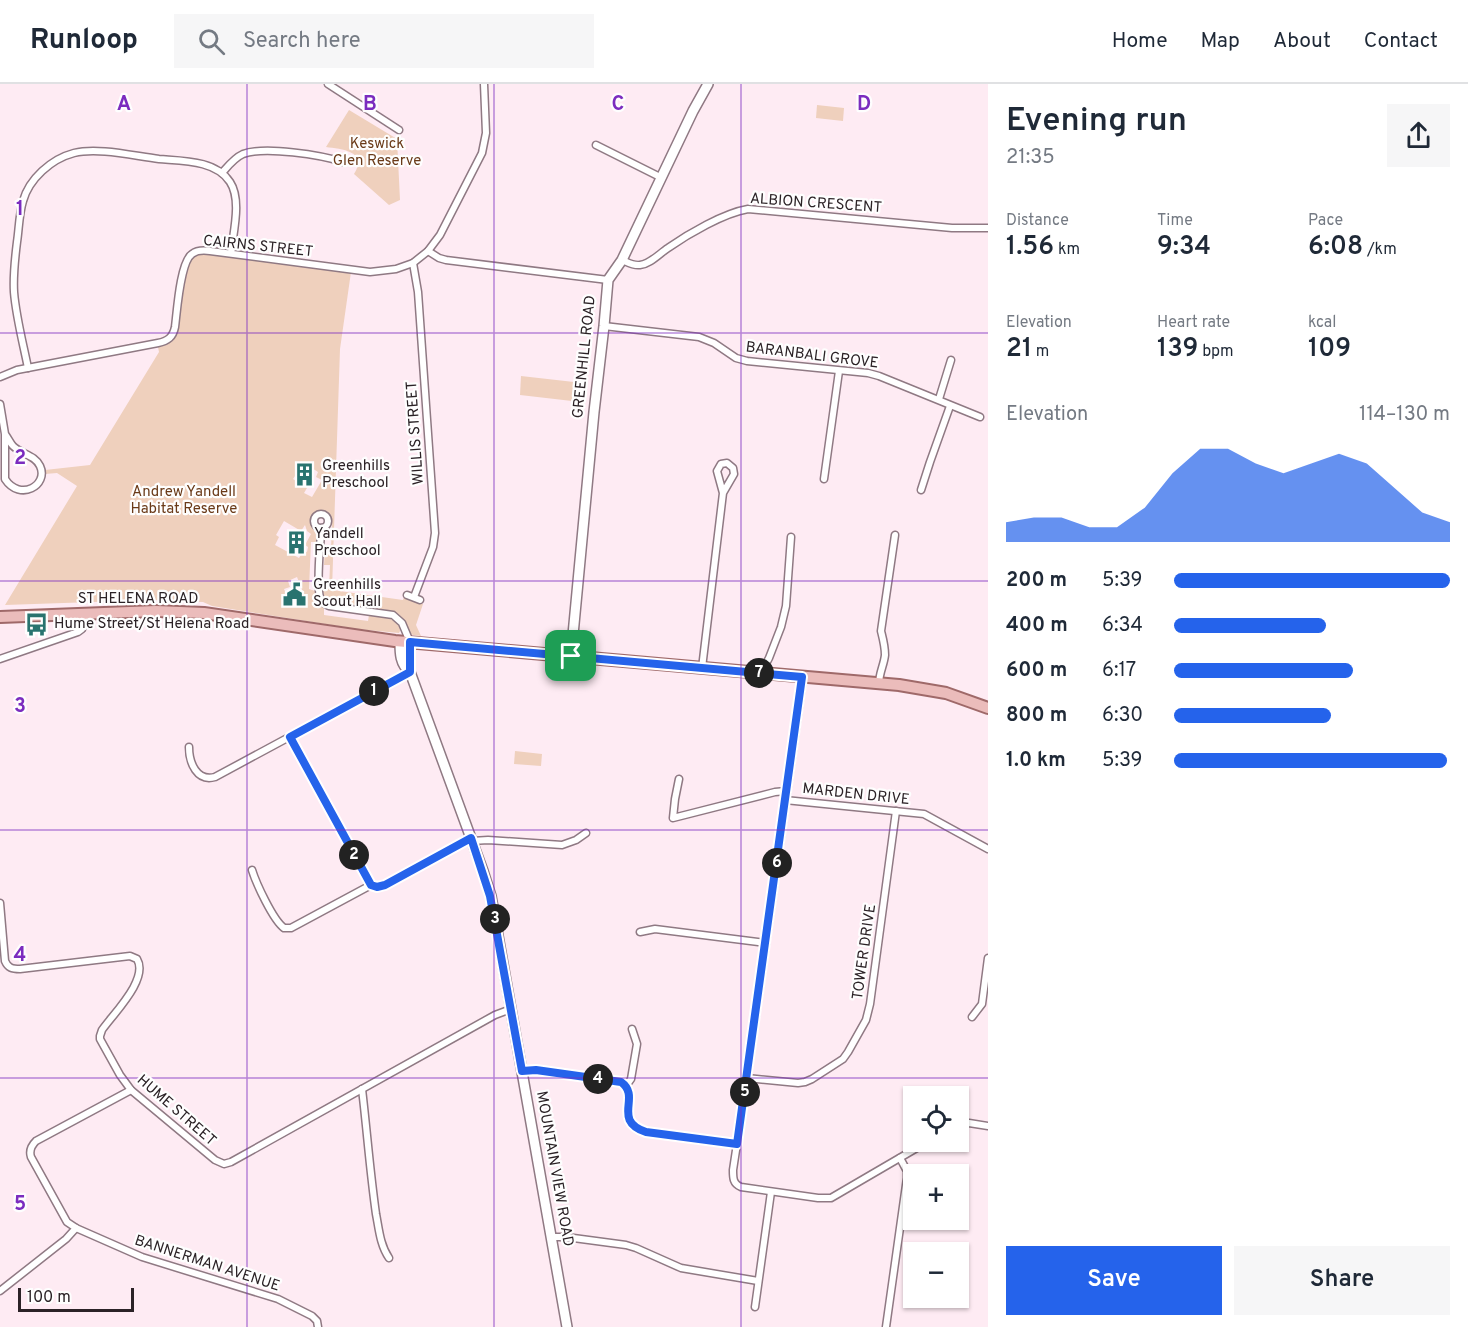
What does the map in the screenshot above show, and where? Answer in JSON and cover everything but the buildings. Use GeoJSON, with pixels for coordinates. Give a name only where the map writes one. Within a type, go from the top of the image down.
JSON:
{"type":"FeatureCollection","features":[{"type":"Feature","properties":{"kind":"main road","name":"ST HELENA ROAD"},"geometry":{"type":"LineString","coordinates":[[0,617],[156,611],[204,613],[405,639],[908,687],[946,693],[987,705]]}},
{"type":"Feature","properties":{"kind":"street"},"geometry":{"type":"LineString","coordinates":[[328,84],[399,130]]}},
{"type":"Feature","properties":{"kind":"street"},"geometry":{"type":"LineString","coordinates":[[413,263],[428,251],[440,235],[482,153],[486,134],[484,84]]}},
{"type":"Feature","properties":{"kind":"street","name":"GREENHILL ROAD"},"geometry":{"type":"LineString","coordinates":[[571,656],[608,280],[622,260],[708,84]]}},
{"type":"Feature","properties":{"kind":"street"},"geometry":{"type":"LineString","coordinates":[[596,145],[662,178]]}},
{"type":"Feature","properties":{"kind":"street"},"geometry":{"type":"LineString","coordinates":[[0,372],[28,368],[15,300],[14,271],[23,202],[28,189],[41,172],[66,156],[94,151],[202,164],[222,173],[231,182],[236,198],[231,253]]}},
{"type":"Feature","properties":{"kind":"street"},"geometry":{"type":"LineString","coordinates":[[222,173],[238,157],[258,151],[315,156],[343,162]]}},
{"type":"Feature","properties":{"kind":"street","name":"ALBION CRESCENT"},"geometry":{"type":"LineString","coordinates":[[622,260],[637,266],[647,263],[724,216],[748,210],[952,228],[988,228]]}},
{"type":"Feature","properties":{"kind":"street","name":"CAIRNS STREET"},"geometry":{"type":"LineString","coordinates":[[28,368],[167,340],[173,333],[183,269],[187,258],[199,250],[369,272],[396,269],[413,263]]}},
{"type":"Feature","properties":{"kind":"street"},"geometry":{"type":"LineString","coordinates":[[428,251],[446,260],[608,280]]}},
{"type":"Feature","properties":{"kind":"street","name":"WILLIS STREET"},"geometry":{"type":"LineString","coordinates":[[413,263],[418,292],[435,533],[433,547],[414,597]]}},
{"type":"Feature","properties":{"kind":"street","name":"BARANBALI GROVE"},"geometry":{"type":"LineString","coordinates":[[604,326],[699,337],[747,362],[868,373],[980,417]]}},
{"type":"Feature","properties":{"kind":"street"},"geometry":{"type":"LineString","coordinates":[[939,399],[951,360]]}},
{"type":"Feature","properties":{"kind":"street"},"geometry":{"type":"LineString","coordinates":[[0,377],[17,370]]}},
{"type":"Feature","properties":{"kind":"street"},"geometry":{"type":"LineString","coordinates":[[824,479],[839,371]]}},
{"type":"Feature","properties":{"kind":"street"},"geometry":{"type":"LineString","coordinates":[[0,404],[5,434],[5,479],[13,488],[28,490],[40,480],[42,470],[35,459],[11,444],[5,434]]}},
{"type":"Feature","properties":{"kind":"street"},"geometry":{"type":"LineString","coordinates":[[921,490],[950,406]]}},
{"type":"Feature","properties":{"kind":"street"},"geometry":{"type":"LineString","coordinates":[[702,668],[723,493]]}},
{"type":"Feature","properties":{"kind":"street"},"geometry":{"type":"LineString","coordinates":[[321,528],[319,588],[322,601],[329,606],[393,615],[402,622],[405,639]]}},
{"type":"Feature","properties":{"kind":"street"},"geometry":{"type":"LineString","coordinates":[[879,684],[879,673],[885,652],[881,631],[895,535]]}},
{"type":"Feature","properties":{"kind":"street"},"geometry":{"type":"LineString","coordinates":[[760,673],[769,658],[786,606],[791,537]]}},
{"type":"Feature","properties":{"kind":"street"},"geometry":{"type":"LineString","coordinates":[[0,659],[78,632],[82,629],[85,614]]}},
{"type":"Feature","properties":{"kind":"street","name":"MOUNTAIN VIEW ROAD"},"geometry":{"type":"LineString","coordinates":[[405,639],[410,672],[472,839],[490,896],[567,1327]]}},
{"type":"Feature","properties":{"kind":"street"},"geometry":{"type":"LineString","coordinates":[[189,747],[191,761],[198,774],[210,779],[410,672]]}},
{"type":"Feature","properties":{"kind":"street"},"geometry":{"type":"LineString","coordinates":[[802,677],[737,1144],[734,1182],[736,1186],[771,1192],[831,1198],[910,1152]]}},
{"type":"Feature","properties":{"kind":"street"},"geometry":{"type":"LineString","coordinates":[[290,737],[371,885],[377,887],[385,885],[472,839],[562,845],[586,833]]}},
{"type":"Feature","properties":{"kind":"street"},"geometry":{"type":"LineString","coordinates":[[679,779],[674,818],[786,791]]}},
{"type":"Feature","properties":{"kind":"street","name":"MARDEN DRIVE"},"geometry":{"type":"LineString","coordinates":[[785,800],[919,813],[988,849]]}},
{"type":"Feature","properties":{"kind":"street","name":"TOWER DRIVE"},"geometry":{"type":"LineString","coordinates":[[747,1077],[805,1082],[837,1064],[853,1044],[866,1020],[870,1004],[896,811]]}},
{"type":"Feature","properties":{"kind":"street"},"geometry":{"type":"LineString","coordinates":[[252,870],[278,922],[288,929],[371,885]]}},
{"type":"Feature","properties":{"kind":"street","name":"HUME STREET"},"geometry":{"type":"LineString","coordinates":[[0,903],[2,942],[7,964],[11,969],[130,956],[137,958],[140,967],[137,982],[102,1030],[100,1036],[102,1043],[131,1090],[215,1160],[224,1164],[495,1015],[511,1009]]}},
{"type":"Feature","properties":{"kind":"street"},"geometry":{"type":"LineString","coordinates":[[640,932],[655,929],[766,943]]}},
{"type":"Feature","properties":{"kind":"street"},"geometry":{"type":"LineString","coordinates":[[972,1017],[982,1004],[988,958]]}},
{"type":"Feature","properties":{"kind":"street"},"geometry":{"type":"LineString","coordinates":[[626,1086],[631,1079],[637,1044],[632,1029]]}},
{"type":"Feature","properties":{"kind":"street"},"geometry":{"type":"LineString","coordinates":[[522,1071],[536,1070],[621,1082],[630,1092],[627,1113],[631,1122],[638,1129],[737,1144]]}},
{"type":"Feature","properties":{"kind":"street"},"geometry":{"type":"LineString","coordinates":[[362,1089],[381,1242],[389,1258]]}},
{"type":"Feature","properties":{"kind":"street","name":"BANNERMAN AVENUE"},"geometry":{"type":"LineString","coordinates":[[131,1090],[36,1141],[31,1149],[31,1157],[67,1222],[142,1257],[278,1299],[312,1316],[317,1321],[318,1327]]}},
{"type":"Feature","properties":{"kind":"street"},"geometry":{"type":"LineString","coordinates":[[969,1123],[988,1126]]}},
{"type":"Feature","properties":{"kind":"street"},"geometry":{"type":"LineString","coordinates":[[886,1327],[907,1178],[907,1171],[900,1158]]}},
{"type":"Feature","properties":{"kind":"street"},"geometry":{"type":"LineString","coordinates":[[754,1307],[771,1192]]}},
{"type":"Feature","properties":{"kind":"street"},"geometry":{"type":"LineString","coordinates":[[0,1291],[66,1239],[76,1228]]}},
{"type":"Feature","properties":{"kind":"street"},"geometry":{"type":"LineString","coordinates":[[551,1237],[626,1245],[681,1268],[758,1281]]}},
{"type":"Feature","properties":{"kind":"green space"},"geometry":{"type":"Polygon","coordinates":[[[817,105],[844,108],[843,121],[816,118],[817,105]]]}},
{"type":"Feature","properties":{"kind":"green space","name":"Keswick Glen Reserve"},"geometry":{"type":"Polygon","coordinates":[[[349,110],[397,139],[400,200],[389,205],[354,174],[358,166],[356,156],[345,150],[326,147],[349,110]]]}},
{"type":"Feature","properties":{"kind":"green space","name":"Andrew Yandell Habitat Reserve"},"geometry":{"type":"Polygon","coordinates":[[[200,254],[351,272],[340,349],[332,590],[403,600],[404,597],[423,604],[416,625],[421,636],[411,634],[402,619],[393,612],[334,603],[326,599],[323,590],[329,588],[330,565],[324,565],[325,551],[331,551],[332,519],[330,514],[322,510],[314,513],[311,521],[317,542],[311,542],[309,589],[315,591],[318,601],[324,608],[324,615],[368,621],[369,615],[388,618],[399,625],[401,629],[399,633],[357,629],[212,606],[203,602],[152,600],[5,605],[77,486],[57,473],[45,474],[45,470],[90,465],[159,352],[158,347],[170,342],[175,335],[186,268],[191,259],[200,254]],[[304,463],[293,479],[307,488],[304,493],[312,497],[322,480],[316,477],[318,472],[304,463]],[[284,521],[276,535],[279,537],[275,545],[299,558],[303,551],[307,552],[308,547],[305,545],[311,534],[305,525],[301,531],[284,521]],[[297,577],[288,581],[290,587],[284,589],[291,605],[306,600],[297,577]]]}},
{"type":"Feature","properties":{"kind":"green space"},"geometry":{"type":"Polygon","coordinates":[[[521,376],[574,382],[572,401],[520,395],[521,376]]]}},
{"type":"Feature","properties":{"kind":"green space"},"geometry":{"type":"Polygon","coordinates":[[[515,751],[542,754],[541,766],[514,764],[515,751]]]}},
{"type":"Feature","properties":{"kind":"place","name":"Greenhills Preschool"},"geometry":{"type":"Point","coordinates":[304,475]}},
{"type":"Feature","properties":{"kind":"place","name":"Yandell Preschool"},"geometry":{"type":"Point","coordinates":[296,543]}},
{"type":"Feature","properties":{"kind":"place","name":"Greenhills Scout Hall"},"geometry":{"type":"Point","coordinates":[295,594]}},
{"type":"Feature","properties":{"kind":"place","name":"Hume Street/St Helena Road"},"geometry":{"type":"Point","coordinates":[36,624]}},
{"type":"Feature","properties":{"kind":"route"},"geometry":{"type":"LineString","coordinates":[[410,642],[571,656],[802,677],[737,1144],[638,1129],[631,1122],[627,1113],[630,1092],[621,1082],[536,1070],[522,1071],[490,896],[471,838],[385,885],[372,886],[290,737],[410,672],[410,642]]}}]}
